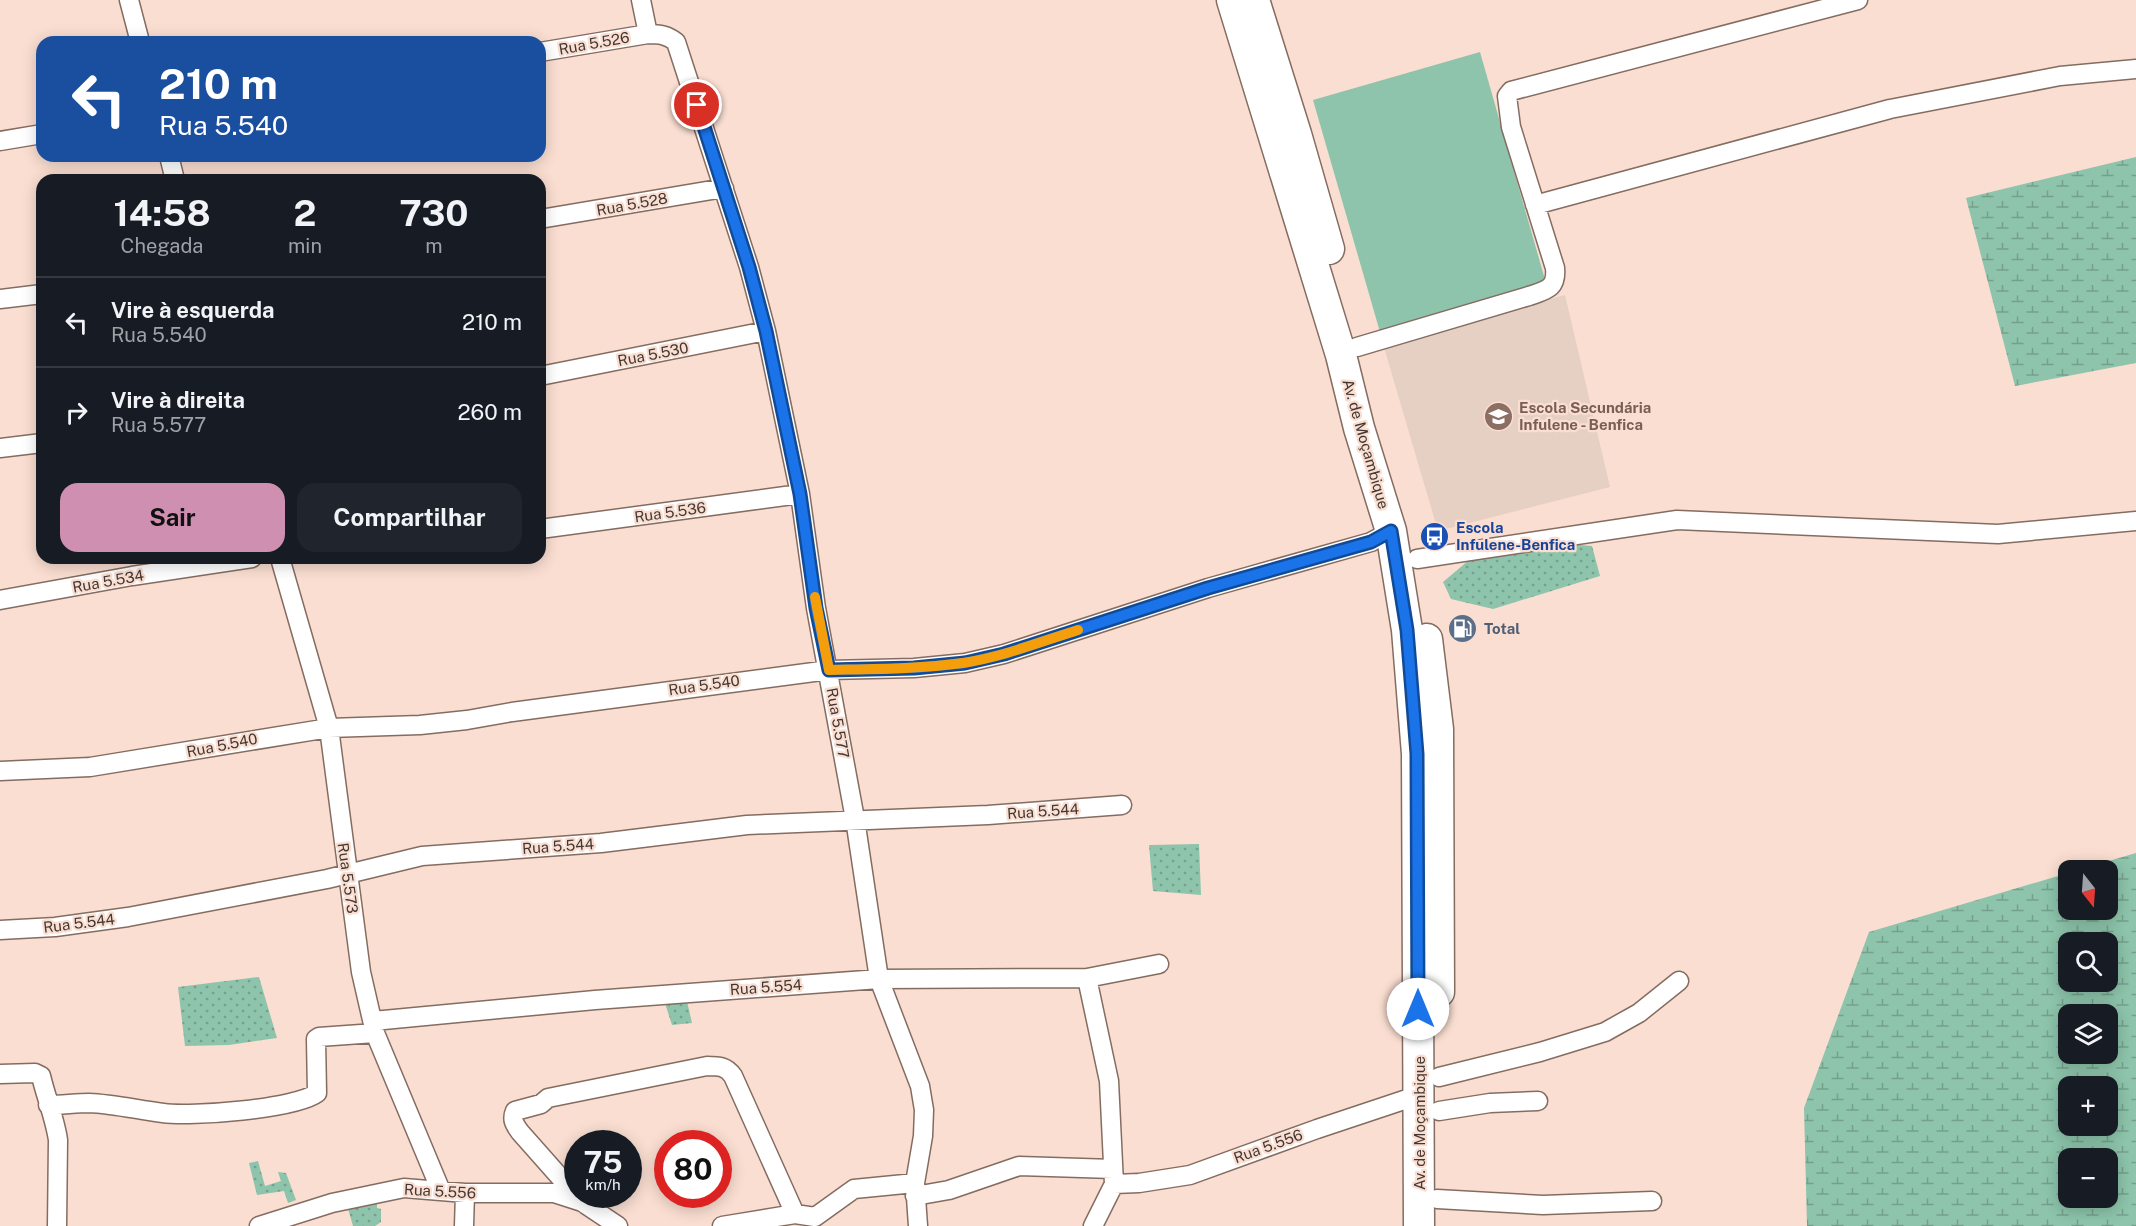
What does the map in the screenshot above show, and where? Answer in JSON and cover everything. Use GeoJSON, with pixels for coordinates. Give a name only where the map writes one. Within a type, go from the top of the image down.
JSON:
{"type":"FeatureCollection","features":[{"type":"Feature","properties":{"kind":"highway","name":"Av. de Moçambique"},"geometry":{"type":"LineString","coordinates":[[1232,0],[1341,355],[1359,428],[1391,531],[1407,630],[1417,754],[1437,1213]]}},
{"type":"Feature","properties":{"kind":"highway","name":"Av. de Moçambique"},"geometry":{"type":"LineString","coordinates":[[1254,0],[1296,134],[1417,559],[1438,729],[1432,1094],[1419,1226]]}},
{"type":"Feature","properties":{"kind":"street"},"geometry":{"type":"LineString","coordinates":[[129,0],[138,36]]}},
{"type":"Feature","properties":{"kind":"street"},"geometry":{"type":"LineString","coordinates":[[640,0],[648,34]]}},
{"type":"Feature","properties":{"kind":"street"},"geometry":{"type":"LineString","coordinates":[[1357,347],[1518,300],[1549,289],[1556,279],[1555,268],[1511,127],[1507,96],[1511,91],[1858,0]]}},
{"type":"Feature","properties":{"kind":"street","name":"Rua 5.526"},"geometry":{"type":"LineString","coordinates":[[546,51],[648,34]]}},
{"type":"Feature","properties":{"kind":"street","name":"Rua 5.577"},"geometry":{"type":"LineString","coordinates":[[648,34],[661,34],[676,42],[749,267],[766,331],[800,494],[816,608],[855,819],[879,979],[920,1086],[924,1110],[923,1136],[915,1189],[918,1226]]}},
{"type":"Feature","properties":{"kind":"street"},"geometry":{"type":"LineString","coordinates":[[1535,205],[1890,109],[2060,76],[2136,69]]}},
{"type":"Feature","properties":{"kind":"street"},"geometry":{"type":"LineString","coordinates":[[0,141],[36,135]]}},
{"type":"Feature","properties":{"kind":"street","name":"Rua 5.528"},"geometry":{"type":"LineString","coordinates":[[546,218],[724,188]]}},
{"type":"Feature","properties":{"kind":"street"},"geometry":{"type":"LineString","coordinates":[[0,299],[36,295]]}},
{"type":"Feature","properties":{"kind":"street","name":"Rua 5.530"},"geometry":{"type":"LineString","coordinates":[[546,374],[766,331]]}},
{"type":"Feature","properties":{"kind":"street"},"geometry":{"type":"LineString","coordinates":[[0,448],[36,444]]}},
{"type":"Feature","properties":{"kind":"street","name":"Rua 5.536"},"geometry":{"type":"LineString","coordinates":[[546,528],[800,494]]}},
{"type":"Feature","properties":{"kind":"street"},"geometry":{"type":"LineString","coordinates":[[1417,559],[1677,520],[1998,534],[2136,521]]}},
{"type":"Feature","properties":{"kind":"street","name":"Rua 5.540"},"geometry":{"type":"LineString","coordinates":[[0,771],[90,767],[329,728],[420,725],[467,720],[829,670],[914,668],[965,663],[1004,654],[1208,588],[1371,542],[1391,531]]}},
{"type":"Feature","properties":{"kind":"street","name":"Rua 5.534"},"geometry":{"type":"LineString","coordinates":[[0,600],[212,564]]}},
{"type":"Feature","properties":{"kind":"street","name":"Rua 5.573"},"geometry":{"type":"LineString","coordinates":[[282,564],[329,728],[347,874],[362,972],[374,1027],[441,1191]]}},
{"type":"Feature","properties":{"kind":"street","name":"Rua 5.544"},"geometry":{"type":"LineString","coordinates":[[0,930],[55,927],[128,917],[347,874],[422,856],[601,843],[747,825],[988,815],[1122,805]]}},
{"type":"Feature","properties":{"kind":"street","name":"Rua 5.554"},"geometry":{"type":"LineString","coordinates":[[48,1105],[89,1103],[164,1113],[194,1114],[279,1106],[314,1096],[317,1093],[316,1039],[319,1037],[441,1013],[879,979],[1087,978],[1159,964]]}},
{"type":"Feature","properties":{"kind":"street"},"geometry":{"type":"LineString","coordinates":[[1087,978],[1109,1081],[1114,1176],[1093,1226]]}},
{"type":"Feature","properties":{"kind":"street"},"geometry":{"type":"LineString","coordinates":[[1432,1094],[1540,1052],[1605,1032],[1639,1013],[1679,981]]}},
{"type":"Feature","properties":{"kind":"street"},"geometry":{"type":"LineString","coordinates":[[564,1182],[514,1124],[515,1112],[541,1104],[548,1098],[707,1066],[720,1066],[728,1068],[733,1076],[795,1214]]}},
{"type":"Feature","properties":{"kind":"street"},"geometry":{"type":"LineString","coordinates":[[0,1074],[39,1074],[41,1076],[58,1140],[57,1226]]}},
{"type":"Feature","properties":{"kind":"street"},"geometry":{"type":"LineString","coordinates":[[1432,1094],[1490,1103],[1538,1101]]}},
{"type":"Feature","properties":{"kind":"street","name":"Rua 5.556"},"geometry":{"type":"LineString","coordinates":[[722,1226],[795,1214],[819,1222],[854,1189],[949,1190],[1019,1166],[1114,1176],[1139,1183],[1190,1175],[1317,1129],[1432,1094]]}},
{"type":"Feature","properties":{"kind":"street","name":"Rua 5.556"},"geometry":{"type":"LineString","coordinates":[[259,1226],[367,1194],[404,1188],[465,1193],[554,1193],[564,1196]]}},
{"type":"Feature","properties":{"kind":"street"},"geometry":{"type":"LineString","coordinates":[[464,1226],[465,1193]]}},
{"type":"Feature","properties":{"kind":"street"},"geometry":{"type":"LineString","coordinates":[[1437,1213],[1543,1205],[1652,1201]]}},
{"type":"Feature","properties":{"kind":"street","name":"Rua 5.556"},"geometry":{"type":"LineString","coordinates":[[591,1208],[618,1226]]}},
{"type":"Feature","properties":{"kind":"shaded area","name":"Escola Secundária Infulene - Benfica"},"geometry":{"type":"Polygon","coordinates":[[[1565,295],[1610,487],[1438,531],[1383,344],[1565,295]]]}},
{"type":"Feature","properties":{"kind":"green space"},"geometry":{"type":"Polygon","coordinates":[[[1480,52],[1546,283],[1380,332],[1313,100],[1480,52]]]}},
{"type":"Feature","properties":{"kind":"green space"},"geometry":{"type":"Polygon","coordinates":[[[2136,157],[2136,363],[2015,386],[1966,198],[2136,157]]]}},
{"type":"Feature","properties":{"kind":"green space"},"geometry":{"type":"Polygon","coordinates":[[[1567,544],[1592,546],[1600,576],[1493,609],[1451,599],[1443,582],[1469,560],[1567,544]]]}},
{"type":"Feature","properties":{"kind":"green space"},"geometry":{"type":"Polygon","coordinates":[[[1199,844],[1201,895],[1153,891],[1149,845],[1199,844]]]}},
{"type":"Feature","properties":{"kind":"green space"},"geometry":{"type":"Polygon","coordinates":[[[2136,853],[2136,1226],[1807,1226],[1804,1108],[1869,932],[2058,876],[2058,920],[2118,920],[2118,860],[2112,860],[2136,853]]]}},
{"type":"Feature","properties":{"kind":"green space"},"geometry":{"type":"Polygon","coordinates":[[[259,977],[277,1038],[229,1045],[185,1046],[178,987],[259,977]]]}},
{"type":"Feature","properties":{"kind":"green space"},"geometry":{"type":"Polygon","coordinates":[[[686,997],[692,1023],[672,1025],[664,1000],[686,997]]]}},
{"type":"Feature","properties":{"kind":"green space"},"geometry":{"type":"Polygon","coordinates":[[[258,1161],[265,1186],[281,1181],[278,1172],[286,1173],[296,1200],[288,1203],[284,1191],[257,1195],[249,1163],[258,1161]]]}},
{"type":"Feature","properties":{"kind":"green space"},"geometry":{"type":"Polygon","coordinates":[[[377,1202],[377,1208],[381,1209],[381,1222],[375,1226],[353,1226],[347,1205],[377,1202]]]}},
{"type":"Feature","properties":{"kind":"slow traffic"},"geometry":{"type":"LineString","coordinates":[[815,597],[829,670],[914,668],[965,663],[1004,654],[1078,630]]}},
{"type":"Feature","properties":{"kind":"place","name":"Escola Secundária Infulene - Benfica"},"geometry":{"type":"Point","coordinates":[1498,416]}},
{"type":"Feature","properties":{"kind":"place","name":"Escola Infulene-Benfica"},"geometry":{"type":"Point","coordinates":[1435,536]}},
{"type":"Feature","properties":{"kind":"place","name":"Total"},"geometry":{"type":"Point","coordinates":[1463,628]}},
{"type":"Feature","properties":{"kind":"route"},"geometry":{"type":"LineString","coordinates":[[697,105],[749,267],[766,331],[800,494],[816,608],[829,670],[914,668],[965,663],[1004,654],[1208,588],[1371,542],[1391,531],[1407,630],[1417,754],[1418,1009]]}}]}
